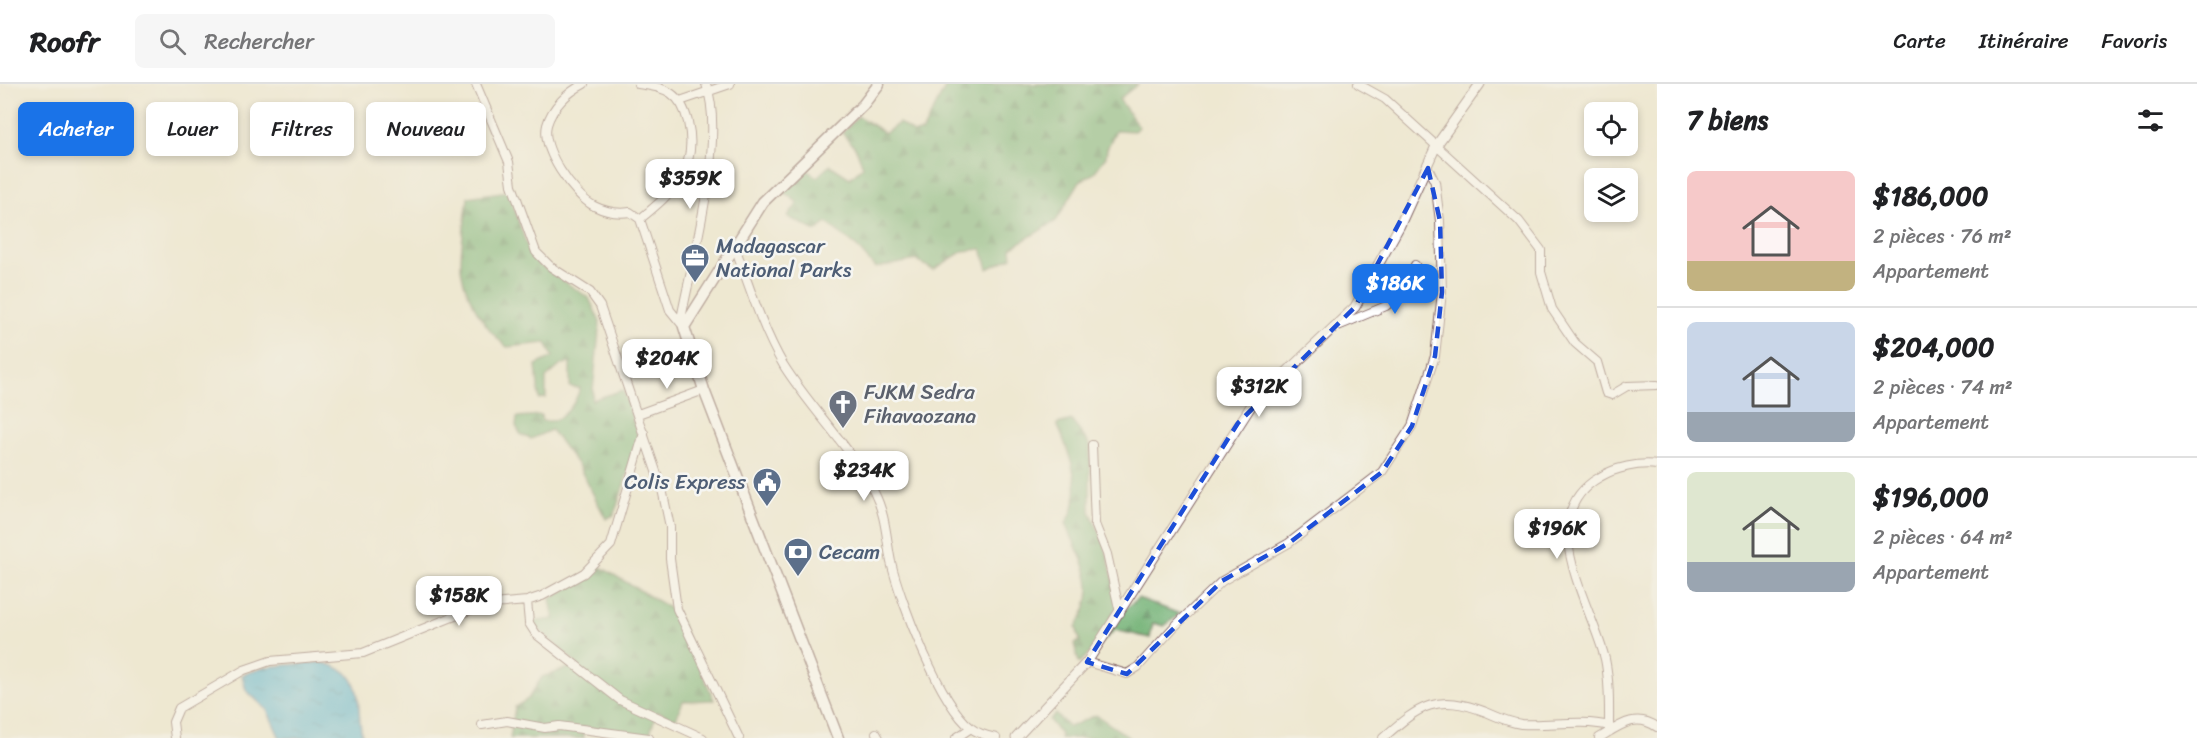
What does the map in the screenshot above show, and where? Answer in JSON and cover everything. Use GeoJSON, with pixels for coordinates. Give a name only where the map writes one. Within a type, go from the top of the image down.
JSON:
{"type":"FeatureCollection","features":[{"type":"Feature","properties":{"kind":"main road"},"geometry":{"type":"LineString","coordinates":[[838,738],[704,390],[684,327],[734,244],[763,202],[863,105],[879,84]]}},
{"type":"Feature","properties":{"kind":"street"},"geometry":{"type":"LineString","coordinates":[[476,84],[509,162],[512,185],[536,252],[551,267],[578,283],[595,298],[638,414],[662,489],[670,527],[670,559],[677,609],[739,738]]}},
{"type":"Feature","properties":{"kind":"street"},"geometry":{"type":"LineString","coordinates":[[584,84],[559,102],[547,125],[548,144],[558,168],[574,189],[593,206],[616,214],[630,212],[640,219],[670,310],[684,327]]}},
{"type":"Feature","properties":{"kind":"street"},"geometry":{"type":"LineString","coordinates":[[638,84],[650,84],[680,101],[692,142],[690,160],[663,200],[640,219]]}},
{"type":"Feature","properties":{"kind":"street"},"geometry":{"type":"LineString","coordinates":[[680,101],[707,87],[730,84]]}},
{"type":"Feature","properties":{"kind":"street"},"geometry":{"type":"LineString","coordinates":[[1358,84],[1385,99],[1519,221],[1541,250],[1541,272],[1551,309],[1575,343],[1597,362],[1606,393],[1611,396],[1627,386],[1657,385]]}},
{"type":"Feature","properties":{"kind":"street"},"geometry":{"type":"LineString","coordinates":[[1338,326],[1369,287],[1437,146],[1480,84]]}},
{"type":"Feature","properties":{"kind":"street"},"geometry":{"type":"LineString","coordinates":[[684,327],[682,314],[708,180],[712,121],[707,87]]}},
{"type":"Feature","properties":{"kind":"street"},"geometry":{"type":"LineString","coordinates":[[1087,662],[1127,674],[1138,667],[1173,628],[1222,581],[1289,543],[1382,472],[1412,426],[1435,356],[1442,292],[1440,221],[1435,182],[1428,168]]}},
{"type":"Feature","properties":{"kind":"street"},"geometry":{"type":"LineString","coordinates":[[734,244],[751,292],[783,364],[822,420],[860,467],[875,495],[886,522],[891,562],[926,658],[949,700],[971,728],[996,738]]}},
{"type":"Feature","properties":{"kind":"street"},"geometry":{"type":"LineString","coordinates":[[1016,738],[1087,662],[1251,406],[1317,341],[1338,326],[1386,306],[1404,291],[1415,265]]}},
{"type":"Feature","properties":{"kind":"street"},"geometry":{"type":"LineString","coordinates":[[638,414],[704,390]]}},
{"type":"Feature","properties":{"kind":"street"},"geometry":{"type":"LineString","coordinates":[[175,738],[173,722],[179,708],[244,670],[270,661],[363,653],[482,605],[527,601],[571,582],[606,553],[616,536],[644,433]]}},
{"type":"Feature","properties":{"kind":"street"},"geometry":{"type":"LineString","coordinates":[[1092,445],[1095,524],[1107,554],[1120,613]]}},
{"type":"Feature","properties":{"kind":"street"},"geometry":{"type":"LineString","coordinates":[[1609,729],[1605,660],[1570,557],[1566,537],[1569,517],[1576,499],[1591,481],[1616,470],[1657,465]]}},
{"type":"Feature","properties":{"kind":"street"},"geometry":{"type":"LineString","coordinates":[[527,601],[529,623],[536,634],[602,688],[620,700],[703,738]]}},
{"type":"Feature","properties":{"kind":"street"},"geometry":{"type":"LineString","coordinates":[[1383,738],[1406,717],[1427,704],[1445,701],[1486,712],[1508,723],[1588,723],[1609,729]]}},
{"type":"Feature","properties":{"kind":"street"},"geometry":{"type":"LineString","coordinates":[[1599,738],[1609,729],[1629,721],[1640,719],[1657,727]]}},
{"type":"Feature","properties":{"kind":"street"},"geometry":{"type":"LineString","coordinates":[[482,725],[507,721],[545,728],[559,726],[649,738]]}},
{"type":"Feature","properties":{"kind":"street"},"geometry":{"type":"LineString","coordinates":[[956,738],[971,728]]}},
{"type":"Feature","properties":{"kind":"highlighted area"},"geometry":{"type":"Polygon","coordinates":[[[1428,168],[1440,221],[1442,292],[1435,356],[1412,426],[1382,472],[1289,543],[1222,581],[1127,674],[1087,662],[1238,423],[1355,307],[1428,168]]]}},
{"type":"Feature","properties":{"kind":"green space"},"geometry":{"type":"Polygon","coordinates":[[[947,84],[1138,84],[1119,99],[1139,127],[1134,131],[1116,130],[1107,149],[1106,157],[1093,174],[1080,181],[1056,221],[1011,248],[1012,257],[988,269],[982,249],[963,251],[933,270],[917,260],[875,268],[857,247],[827,223],[816,231],[788,217],[798,203],[781,190],[804,168],[817,177],[830,165],[850,178],[863,166],[855,147],[842,133],[858,116],[885,133],[899,123],[914,133],[922,132],[947,84]]]}},
{"type":"Feature","properties":{"kind":"green space"},"geometry":{"type":"Polygon","coordinates":[[[508,191],[528,249],[538,264],[589,298],[600,322],[592,400],[623,390],[637,432],[637,445],[614,515],[606,519],[578,465],[551,430],[531,439],[521,435],[516,426],[517,417],[541,415],[542,421],[549,421],[556,420],[567,412],[580,388],[570,387],[570,363],[561,365],[546,378],[546,398],[539,399],[536,365],[553,357],[546,343],[507,347],[483,320],[465,285],[461,254],[468,197],[508,191]]]}},
{"type":"Feature","properties":{"kind":"green space"},"geometry":{"type":"Polygon","coordinates":[[[1071,420],[1090,445],[1090,511],[1105,545],[1121,613],[1138,598],[1180,614],[1164,626],[1153,623],[1150,638],[1115,630],[1079,663],[1074,644],[1080,641],[1076,627],[1084,612],[1089,587],[1083,563],[1066,523],[1075,499],[1074,474],[1057,424],[1071,420]]]}},
{"type":"Feature","properties":{"kind":"green space"},"geometry":{"type":"Polygon","coordinates":[[[599,566],[676,612],[714,700],[683,701],[676,719],[657,711],[649,736],[583,727],[584,738],[510,738],[515,707],[528,699],[542,677],[578,665],[531,622],[554,619],[550,599],[576,584],[599,566]]]}},
{"type":"Feature","properties":{"kind":"green space"},"geometry":{"type":"Polygon","coordinates":[[[1055,714],[1069,727],[1096,715],[1130,738],[1060,738],[1061,735],[1049,720],[1055,714]]]}},
{"type":"Feature","properties":{"kind":"water"},"geometry":{"type":"Polygon","coordinates":[[[320,662],[347,673],[353,681],[357,691],[363,738],[280,738],[267,710],[246,690],[242,675],[266,667],[320,662]]]}},
{"type":"Feature","properties":{"kind":"place","name":"Madagascar National Parks"},"geometry":{"type":"Point","coordinates":[695,284]}},
{"type":"Feature","properties":{"kind":"place","name":"FJKM Sedra Fihavaozana"},"geometry":{"type":"Point","coordinates":[843,430]}},
{"type":"Feature","properties":{"kind":"place","name":"Colis Express"},"geometry":{"type":"Point","coordinates":[767,508]}},
{"type":"Feature","properties":{"kind":"place","name":"Cecam"},"geometry":{"type":"Point","coordinates":[798,578]}}]}
